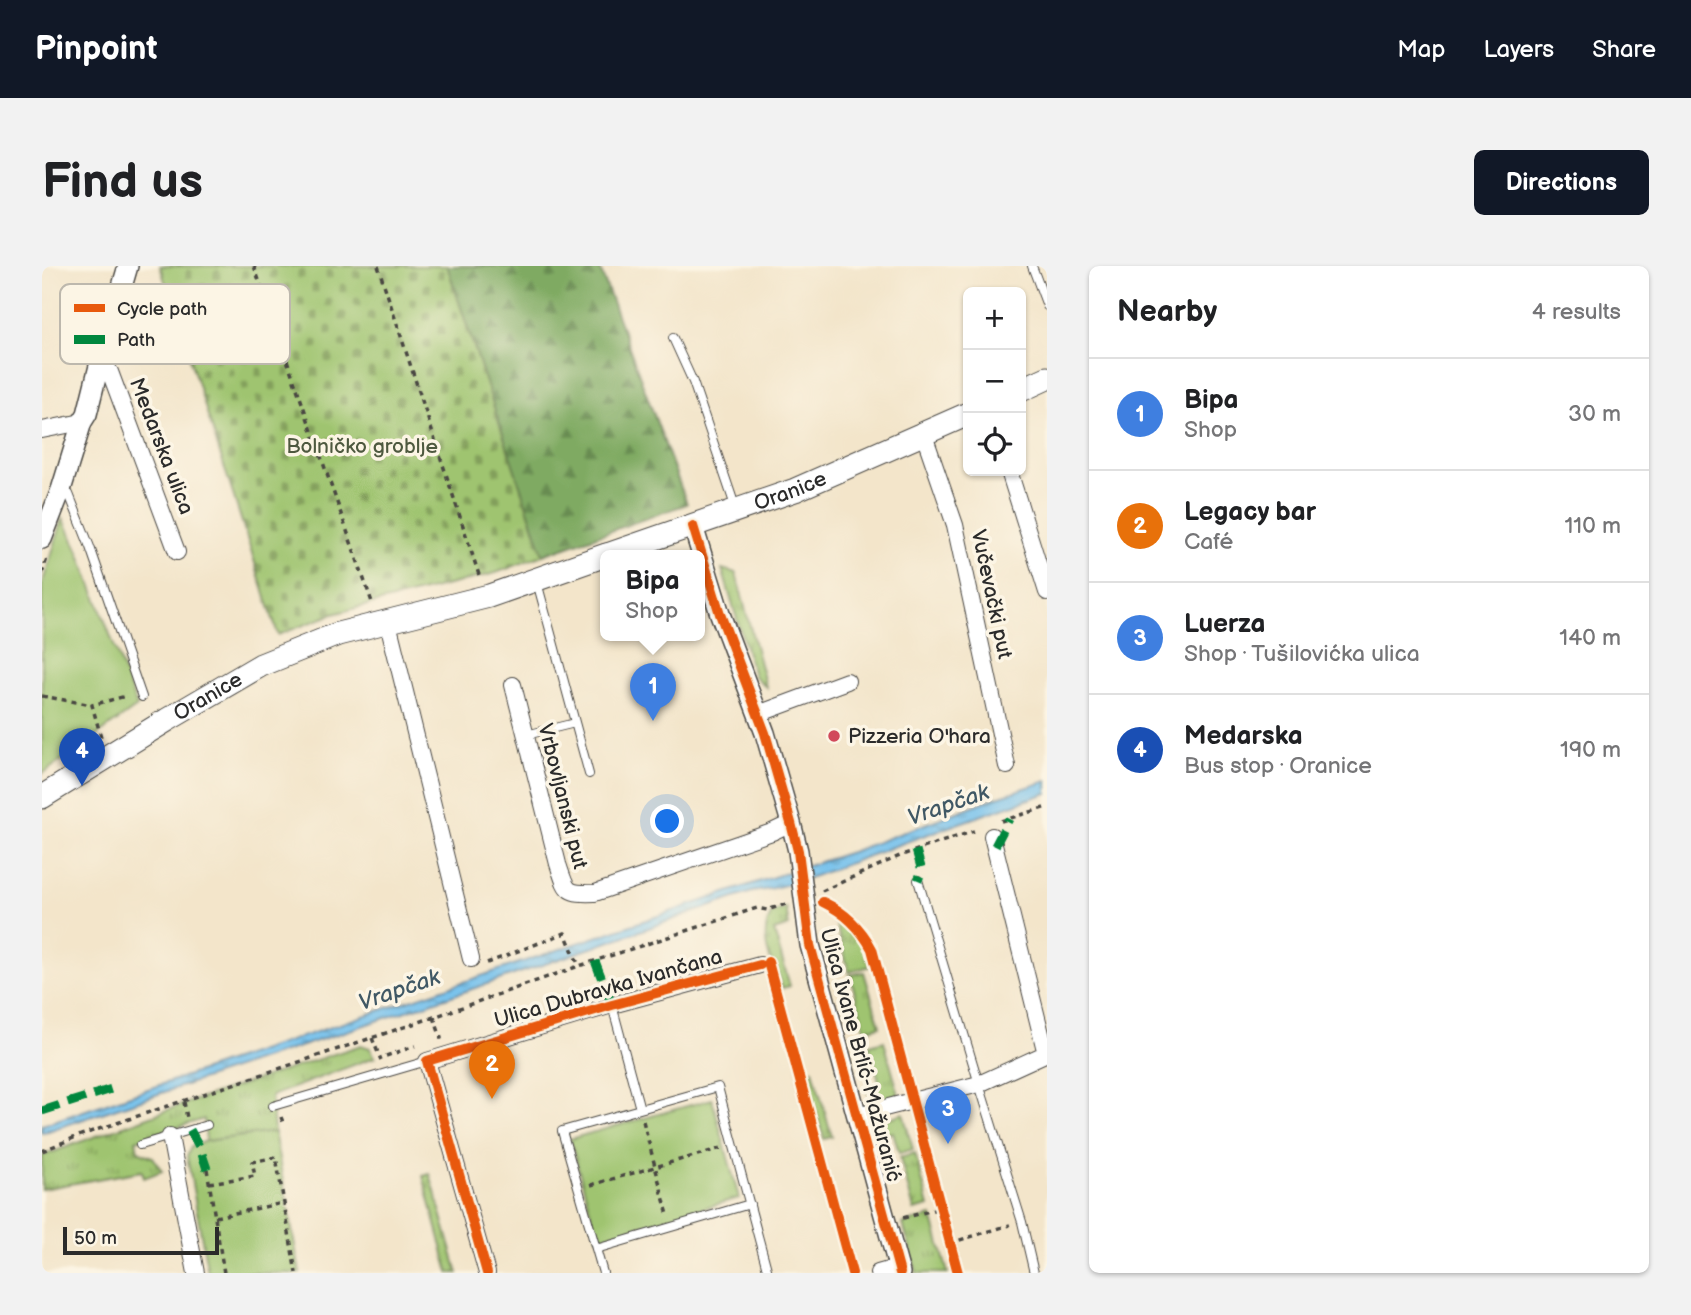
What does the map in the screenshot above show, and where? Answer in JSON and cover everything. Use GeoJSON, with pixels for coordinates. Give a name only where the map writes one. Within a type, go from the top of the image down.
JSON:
{"type":"FeatureCollection","features":[{"type":"Feature","properties":{"kind":"main road"},"geometry":{"type":"LineString","coordinates":[[1026,388],[1047,378]]}},
{"type":"Feature","properties":{"kind":"main road","name":"Oranice"},"geometry":{"type":"LineString","coordinates":[[621,550],[795,490],[963,416]]}},
{"type":"Feature","properties":{"kind":"main road","name":"Oranice"},"geometry":{"type":"LineString","coordinates":[[42,797],[261,665],[380,616],[461,604],[600,557]]}},
{"type":"Feature","properties":{"kind":"street","name":"Medarska ulica"},"geometry":{"type":"LineString","coordinates":[[123,284],[128,266]]}},
{"type":"Feature","properties":{"kind":"street","name":"Medarska ulica"},"geometry":{"type":"LineString","coordinates":[[42,539],[46,518],[61,490],[82,422],[87,414],[100,364]]}},
{"type":"Feature","properties":{"kind":"street","name":"Medarska ulica"},"geometry":{"type":"LineString","coordinates":[[104,364],[110,372],[177,552]]}},
{"type":"Feature","properties":{"kind":"street"},"geometry":{"type":"LineString","coordinates":[[42,430],[82,422]]}},
{"type":"Feature","properties":{"kind":"street","name":"Vučevački put"},"geometry":{"type":"LineString","coordinates":[[924,435],[955,525],[1007,766]]}},
{"type":"Feature","properties":{"kind":"street"},"geometry":{"type":"LineString","coordinates":[[1011,476],[1047,592]]}},
{"type":"Feature","properties":{"kind":"street","name":"Ulica Ivane Brlić-Mažuranić"},"geometry":{"type":"LineString","coordinates":[[693,526],[700,550]]}},
{"type":"Feature","properties":{"kind":"street","name":"Ulica Ivane Brlić-Mažuranić"},"geometry":{"type":"LineString","coordinates":[[705,565],[720,614],[758,714],[791,823],[798,851],[810,945],[899,1270]]}},
{"type":"Feature","properties":{"kind":"street"},"geometry":{"type":"LineString","coordinates":[[380,616],[390,631],[471,959]]}},
{"type":"Feature","properties":{"kind":"street"},"geometry":{"type":"LineString","coordinates":[[758,714],[846,681]]}},
{"type":"Feature","properties":{"kind":"street","name":"Vrbovljanski put"},"geometry":{"type":"LineString","coordinates":[[513,685],[558,864],[565,887],[570,891],[578,894],[595,893],[791,823]]}},
{"type":"Feature","properties":{"kind":"street"},"geometry":{"type":"LineString","coordinates":[[857,1115],[979,1084],[1046,1053],[992,836]]}},
{"type":"Feature","properties":{"kind":"street","name":"Ulica Dubravka Ivančana"},"geometry":{"type":"LineString","coordinates":[[427,1061],[612,1005],[760,965]]}},
{"type":"Feature","properties":{"kind":"street"},"geometry":{"type":"LineString","coordinates":[[427,1061],[487,1273]]}},
{"type":"Feature","properties":{"kind":"street"},"geometry":{"type":"LineString","coordinates":[[170,1136],[196,1273]]}},
{"type":"Feature","properties":{"kind":"street"},"geometry":{"type":"LineString","coordinates":[[878,1273],[899,1270]]}},
{"type":"Feature","properties":{"kind":"lane"},"geometry":{"type":"LineString","coordinates":[[1032,266],[1047,306]]}},
{"type":"Feature","properties":{"kind":"lane"},"geometry":{"type":"LineString","coordinates":[[673,338],[693,382],[737,512]]}},
{"type":"Feature","properties":{"kind":"lane"},"geometry":{"type":"LineString","coordinates":[[61,490],[69,494],[90,547],[141,694]]}},
{"type":"Feature","properties":{"kind":"lane"},"geometry":{"type":"LineString","coordinates":[[536,580],[589,774]]}},
{"type":"Feature","properties":{"kind":"lane"},"geometry":{"type":"LineString","coordinates":[[526,735],[575,723]]}},
{"type":"Feature","properties":{"kind":"lane"},"geometry":{"type":"LineString","coordinates":[[918,880],[1022,1222],[1034,1273]]}},
{"type":"Feature","properties":{"kind":"lane"},"geometry":{"type":"LineString","coordinates":[[612,1005],[640,1109]]}},
{"type":"Feature","properties":{"kind":"lane","name":"Ulica Dubravka Ivančana"},"geometry":{"type":"LineString","coordinates":[[273,1106],[427,1061]]}},
{"type":"Feature","properties":{"kind":"lane"},"geometry":{"type":"LineString","coordinates":[[603,1273],[562,1131],[718,1087],[768,1273]]}},
{"type":"Feature","properties":{"kind":"lane"},"geometry":{"type":"LineString","coordinates":[[140,1145],[207,1125]]}},
{"type":"Feature","properties":{"kind":"lane"},"geometry":{"type":"LineString","coordinates":[[596,1249],[750,1204]]}},
{"type":"Feature","properties":{"kind":"path"},"geometry":{"type":"LineString","coordinates":[[254,266],[260,284]]}},
{"type":"Feature","properties":{"kind":"path"},"geometry":{"type":"LineString","coordinates":[[378,266],[483,587]]}},
{"type":"Feature","properties":{"kind":"path"},"geometry":{"type":"LineString","coordinates":[[289,364],[380,616]]}},
{"type":"Feature","properties":{"kind":"path"},"geometry":{"type":"LineString","coordinates":[[42,696],[92,705],[141,694]]}},
{"type":"Feature","properties":{"kind":"path"},"geometry":{"type":"LineString","coordinates":[[92,705],[104,746]]}},
{"type":"Feature","properties":{"kind":"path"},"geometry":{"type":"LineString","coordinates":[[820,891],[909,853]]}},
{"type":"Feature","properties":{"kind":"path"},"geometry":{"type":"LineString","coordinates":[[42,1152],[81,1135],[434,1017],[578,963],[757,908],[767,910],[788,903]]}},
{"type":"Feature","properties":{"kind":"path"},"geometry":{"type":"LineString","coordinates":[[471,959],[475,968],[565,933],[578,963]]}},
{"type":"Feature","properties":{"kind":"path"},"geometry":{"type":"LineString","coordinates":[[434,1017],[437,1026]]}},
{"type":"Feature","properties":{"kind":"path"},"geometry":{"type":"LineString","coordinates":[[372,1038],[382,1062]]}},
{"type":"Feature","properties":{"kind":"path"},"geometry":{"type":"LineString","coordinates":[[640,1109],[672,1227]]}},
{"type":"Feature","properties":{"kind":"path"},"geometry":{"type":"LineString","coordinates":[[579,1189],[734,1145]]}},
{"type":"Feature","properties":{"kind":"path"},"geometry":{"type":"LineString","coordinates":[[209,1183],[255,1176],[252,1162],[276,1157],[296,1273]]}},
{"type":"Feature","properties":{"kind":"path"},"geometry":{"type":"LineString","coordinates":[[207,1169],[225,1273]]}},
{"type":"Feature","properties":{"kind":"path"},"geometry":{"type":"LineString","coordinates":[[215,1217],[283,1203]]}},
{"type":"Feature","properties":{"kind":"path"},"geometry":{"type":"LineString","coordinates":[[901,1219],[941,1208]]}},
{"type":"Feature","properties":{"kind":"path"},"geometry":{"type":"LineString","coordinates":[[950,1242],[999,1227]]}},
{"type":"Feature","properties":{"kind":"green space","name":"Bolničko groblje"},"geometry":{"type":"Polygon","coordinates":[[[160,266],[447,266],[543,555],[496,573],[333,614],[278,635],[191,364],[290,364],[290,284],[166,284],[160,266]]]}},
{"type":"Feature","properties":{"kind":"green space"},"geometry":{"type":"Polygon","coordinates":[[[447,266],[599,266],[687,504],[543,555],[447,266]]]}},
{"type":"Feature","properties":{"kind":"green space"},"geometry":{"type":"Polygon","coordinates":[[[63,518],[78,549],[137,707],[42,774],[42,585],[63,518]]]}},
{"type":"Feature","properties":{"kind":"green space"},"geometry":{"type":"Polygon","coordinates":[[[722,569],[736,573],[766,687],[754,676],[722,569]]]}},
{"type":"Feature","properties":{"kind":"green space"},"geometry":{"type":"Polygon","coordinates":[[[786,908],[789,926],[774,931],[790,986],[782,988],[768,951],[766,932],[772,913],[786,908]]]}},
{"type":"Feature","properties":{"kind":"green space"},"geometry":{"type":"Polygon","coordinates":[[[833,913],[837,913],[862,941],[870,966],[849,972],[833,913]]]}},
{"type":"Feature","properties":{"kind":"green space"},"geometry":{"type":"Polygon","coordinates":[[[864,972],[880,1026],[865,1030],[850,975],[864,972]]]}},
{"type":"Feature","properties":{"kind":"green space"},"geometry":{"type":"Polygon","coordinates":[[[884,1041],[899,1095],[880,1099],[865,1089],[880,1084],[869,1045],[884,1041]]]}},
{"type":"Feature","properties":{"kind":"green space"},"geometry":{"type":"Polygon","coordinates":[[[361,1045],[370,1048],[375,1057],[271,1096],[274,1132],[206,1141],[204,1119],[136,1140],[138,1151],[153,1157],[162,1171],[144,1178],[142,1171],[42,1189],[42,1156],[181,1105],[361,1045]]]}},
{"type":"Feature","properties":{"kind":"green space"},"geometry":{"type":"Polygon","coordinates":[[[813,1070],[832,1137],[824,1139],[805,1072],[813,1070]]]}},
{"type":"Feature","properties":{"kind":"green space"},"geometry":{"type":"Polygon","coordinates":[[[712,1099],[739,1198],[598,1238],[570,1139],[712,1099]]]}},
{"type":"Feature","properties":{"kind":"green space"},"geometry":{"type":"Polygon","coordinates":[[[903,1113],[913,1149],[899,1153],[893,1132],[878,1136],[884,1120],[903,1113]]]}},
{"type":"Feature","properties":{"kind":"green space"},"geometry":{"type":"Polygon","coordinates":[[[274,1132],[300,1273],[208,1273],[187,1156],[191,1147],[206,1141],[274,1132]]]}},
{"type":"Feature","properties":{"kind":"green space"},"geometry":{"type":"Polygon","coordinates":[[[915,1153],[929,1206],[914,1210],[900,1158],[915,1153]]]}},
{"type":"Feature","properties":{"kind":"green space"},"geometry":{"type":"Polygon","coordinates":[[[430,1174],[458,1273],[449,1273],[423,1176],[430,1174]]]}},
{"type":"Feature","properties":{"kind":"green space"},"geometry":{"type":"Polygon","coordinates":[[[932,1216],[948,1273],[917,1273],[903,1224],[932,1216]]]}},
{"type":"Feature","properties":{"kind":"water"},"geometry":{"type":"Polygon","coordinates":[[[1047,781],[1047,793],[816,875],[752,892],[42,1133],[42,1125],[854,851],[1047,781]]]}},
{"type":"Feature","properties":{"kind":"marked path"},"geometry":{"type":"LineString","coordinates":[[995,846],[1009,819]]}},
{"type":"Feature","properties":{"kind":"marked path"},"geometry":{"type":"LineString","coordinates":[[916,850],[922,871],[918,880]]}},
{"type":"Feature","properties":{"kind":"marked path"},"geometry":{"type":"LineString","coordinates":[[595,961],[612,1005]]}},
{"type":"Feature","properties":{"kind":"marked path"},"geometry":{"type":"LineString","coordinates":[[42,1111],[118,1087]]}},
{"type":"Feature","properties":{"kind":"marked path"},"geometry":{"type":"LineString","coordinates":[[190,1130],[207,1169]]}},
{"type":"Feature","properties":{"kind":"cycle path"},"geometry":{"type":"LineString","coordinates":[[693,526],[700,550]]}},
{"type":"Feature","properties":{"kind":"cycle path"},"geometry":{"type":"LineString","coordinates":[[705,565],[720,614],[765,733],[791,823],[798,851],[810,945],[900,1273]]}},
{"type":"Feature","properties":{"kind":"cycle path"},"geometry":{"type":"LineString","coordinates":[[823,902],[851,921],[872,949],[958,1273]]}},
{"type":"Feature","properties":{"kind":"cycle path"},"geometry":{"type":"LineString","coordinates":[[768,962],[852,1273]]}},
{"type":"Feature","properties":{"kind":"cycle path"},"geometry":{"type":"LineString","coordinates":[[487,1273],[427,1061],[612,1005],[760,965]]}},
{"type":"Feature","properties":{"kind":"place","name":"Bipa"},"geometry":{"type":"Point","coordinates":[653,721]}},
{"type":"Feature","properties":{"kind":"place","name":"Pizzeria O'hara"},"geometry":{"type":"Point","coordinates":[834,736]}},
{"type":"Feature","properties":{"kind":"place","name":"Medarska"},"geometry":{"type":"Point","coordinates":[82,786]}},
{"type":"Feature","properties":{"kind":"place","name":"Legacy bar"},"geometry":{"type":"Point","coordinates":[492,1099]}},
{"type":"Feature","properties":{"kind":"place","name":"Luerza"},"geometry":{"type":"Point","coordinates":[948,1144]}},
{"type":"Feature","properties":{"kind":"water label","name":"Vrapčak"},"geometry":{"type":"Point","coordinates":[948,804]}},
{"type":"Feature","properties":{"kind":"water label","name":"Vrapčak"},"geometry":{"type":"Point","coordinates":[399,989]}}]}
